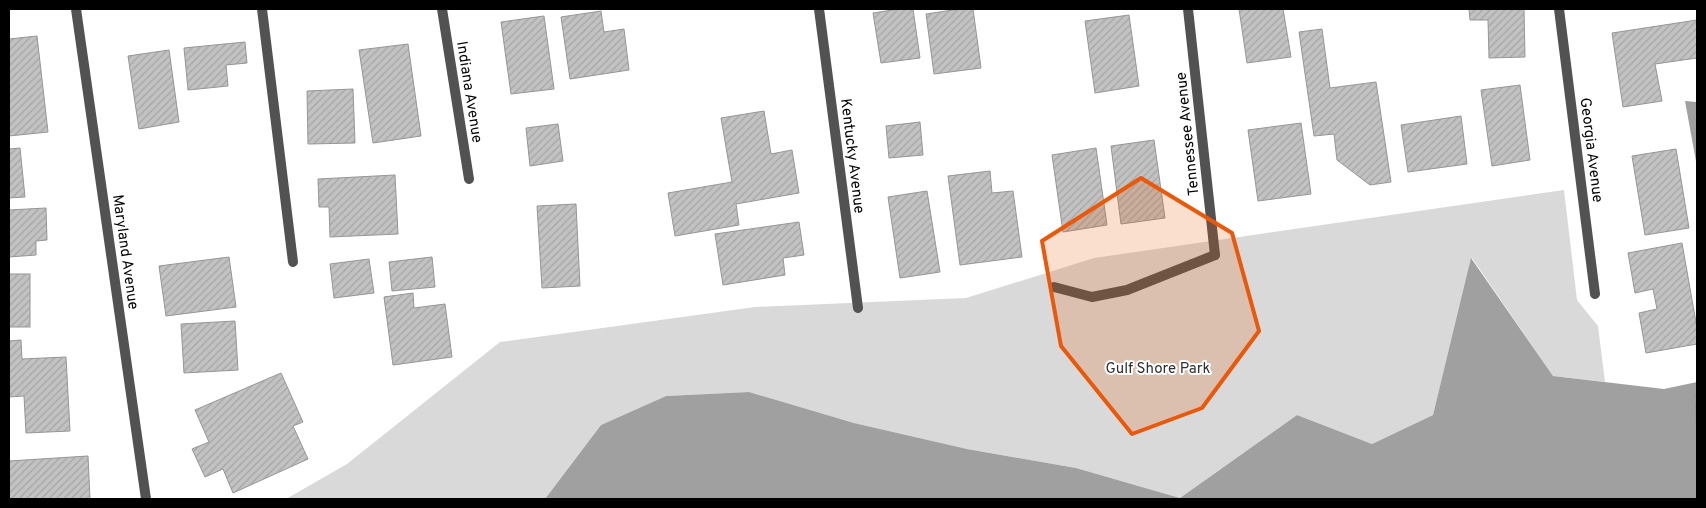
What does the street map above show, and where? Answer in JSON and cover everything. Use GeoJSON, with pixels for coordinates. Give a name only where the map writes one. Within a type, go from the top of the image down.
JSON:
{"type":"FeatureCollection","features":[{"type":"Feature","properties":{"kind":"street","name":"Maryland Avenue"},"geometry":{"type":"LineString","coordinates":[[76,9],[146,499]]}},
{"type":"Feature","properties":{"kind":"street"},"geometry":{"type":"LineString","coordinates":[[262,9],[293,262]]}},
{"type":"Feature","properties":{"kind":"street","name":"Indiana Avenue"},"geometry":{"type":"LineString","coordinates":[[442,9],[469,179]]}},
{"type":"Feature","properties":{"kind":"street","name":"Kentucky Avenue"},"geometry":{"type":"LineString","coordinates":[[819,9],[858,308]]}},
{"type":"Feature","properties":{"kind":"street","name":"Tennessee Avenue"},"geometry":{"type":"LineString","coordinates":[[1054,287],[1092,297],[1127,290],[1215,255],[1188,9]]}},
{"type":"Feature","properties":{"kind":"street","name":"Georgia Avenue"},"geometry":{"type":"LineString","coordinates":[[1560,9],[1595,294]]}},
{"type":"Feature","properties":{"kind":"highlighted area"},"geometry":{"type":"Polygon","coordinates":[[[1141,178],[1232,233],[1259,331],[1202,408],[1132,434],[1061,346],[1042,241],[1141,178]]]}},
{"type":"Feature","properties":{"kind":"green space","name":"Gulf Shore Park"},"geometry":{"type":"Polygon","coordinates":[[[1564,190],[1577,300],[1598,326],[1605,382],[1553,376],[1472,258],[1433,415],[1372,444],[1297,415],[1180,498],[1076,468],[967,449],[854,423],[749,392],[666,396],[601,425],[545,499],[286,499],[347,464],[500,342],[755,307],[966,298],[1094,258],[1564,190]]]}},
{"type":"Feature","properties":{"kind":"shaded area"},"geometry":{"type":"Polygon","coordinates":[[[1685,101],[1697,102],[1697,167],[1685,101]]]}},
{"type":"Feature","properties":{"kind":"shaded area"},"geometry":{"type":"Polygon","coordinates":[[[1471,258],[1553,376],[1664,389],[1697,382],[1697,499],[545,499],[601,425],[666,396],[749,392],[854,423],[967,449],[1076,468],[1180,498],[1297,415],[1372,444],[1433,415],[1471,258]]]}},
{"type":"Feature","properties":{"kind":"building"},"geometry":{"type":"Polygon","coordinates":[[[913,9],[920,58],[881,63],[873,13],[913,9]]]}},
{"type":"Feature","properties":{"kind":"building"},"geometry":{"type":"Polygon","coordinates":[[[973,9],[981,68],[934,74],[926,14],[973,9]]]}},
{"type":"Feature","properties":{"kind":"building"},"geometry":{"type":"Polygon","coordinates":[[[1239,9],[1283,9],[1291,57],[1247,63],[1239,9]]]}},
{"type":"Feature","properties":{"kind":"building"},"geometry":{"type":"Polygon","coordinates":[[[1469,9],[1524,9],[1525,57],[1489,58],[1488,20],[1470,20],[1469,9]]]}},
{"type":"Feature","properties":{"kind":"building"},"geometry":{"type":"Polygon","coordinates":[[[601,11],[604,32],[624,29],[629,70],[570,79],[561,17],[601,11]]]}},
{"type":"Feature","properties":{"kind":"building"},"geometry":{"type":"Polygon","coordinates":[[[1129,15],[1139,86],[1095,93],[1085,21],[1129,15]]]}},
{"type":"Feature","properties":{"kind":"building"},"geometry":{"type":"Polygon","coordinates":[[[544,16],[554,89],[511,94],[501,22],[544,16]]]}},
{"type":"Feature","properties":{"kind":"building"},"geometry":{"type":"Polygon","coordinates":[[[1697,20],[1697,58],[1655,64],[1662,101],[1623,107],[1612,33],[1697,20]]]}},
{"type":"Feature","properties":{"kind":"building"},"geometry":{"type":"Polygon","coordinates":[[[1322,29],[1330,88],[1376,82],[1391,182],[1370,185],[1337,160],[1334,134],[1314,136],[1299,32],[1322,29]]]}},
{"type":"Feature","properties":{"kind":"building"},"geometry":{"type":"Polygon","coordinates":[[[37,36],[48,132],[9,136],[9,39],[37,36]]]}},
{"type":"Feature","properties":{"kind":"building"},"geometry":{"type":"Polygon","coordinates":[[[245,42],[247,63],[226,65],[228,86],[188,90],[184,48],[245,42]]]}},
{"type":"Feature","properties":{"kind":"building"},"geometry":{"type":"Polygon","coordinates":[[[408,44],[421,136],[373,143],[359,50],[408,44]]]}},
{"type":"Feature","properties":{"kind":"building"},"geometry":{"type":"Polygon","coordinates":[[[169,50],[179,122],[139,129],[128,56],[169,50]]]}},
{"type":"Feature","properties":{"kind":"building"},"geometry":{"type":"Polygon","coordinates":[[[1520,85],[1530,160],[1492,166],[1481,90],[1520,85]]]}},
{"type":"Feature","properties":{"kind":"building"},"geometry":{"type":"Polygon","coordinates":[[[353,89],[355,143],[308,144],[307,91],[353,89]]]}},
{"type":"Feature","properties":{"kind":"building"},"geometry":{"type":"Polygon","coordinates":[[[764,111],[771,154],[792,150],[799,193],[736,204],[739,225],[675,236],[668,193],[732,182],[721,118],[764,111]]]}},
{"type":"Feature","properties":{"kind":"building"},"geometry":{"type":"Polygon","coordinates":[[[1461,116],[1467,164],[1408,172],[1401,125],[1461,116]]]}},
{"type":"Feature","properties":{"kind":"building"},"geometry":{"type":"Polygon","coordinates":[[[920,122],[923,155],[889,158],[886,126],[920,122]]]}},
{"type":"Feature","properties":{"kind":"building"},"geometry":{"type":"Polygon","coordinates":[[[1301,123],[1311,194],[1258,201],[1248,130],[1301,123]]]}},
{"type":"Feature","properties":{"kind":"building"},"geometry":{"type":"Polygon","coordinates":[[[558,124],[563,161],[530,166],[526,128],[558,124]]]}},
{"type":"Feature","properties":{"kind":"building"},"geometry":{"type":"Polygon","coordinates":[[[1154,140],[1165,218],[1121,224],[1111,146],[1154,140]]]}},
{"type":"Feature","properties":{"kind":"building"},"geometry":{"type":"Polygon","coordinates":[[[20,148],[25,197],[9,198],[9,149],[20,148]]]}},
{"type":"Feature","properties":{"kind":"building"},"geometry":{"type":"Polygon","coordinates":[[[1096,148],[1107,225],[1063,232],[1052,155],[1096,148]]]}},
{"type":"Feature","properties":{"kind":"building"},"geometry":{"type":"Polygon","coordinates":[[[1676,149],[1689,228],[1645,235],[1632,156],[1676,149]]]}},
{"type":"Feature","properties":{"kind":"building"},"geometry":{"type":"Polygon","coordinates":[[[990,171],[992,193],[1013,191],[1022,257],[960,265],[948,176],[990,171]]]}},
{"type":"Feature","properties":{"kind":"building"},"geometry":{"type":"Polygon","coordinates":[[[395,175],[398,234],[330,237],[329,207],[319,207],[318,179],[395,175]]]}},
{"type":"Feature","properties":{"kind":"building"},"geometry":{"type":"Polygon","coordinates":[[[927,191],[940,272],[900,278],[888,197],[927,191]]]}},
{"type":"Feature","properties":{"kind":"building"},"geometry":{"type":"Polygon","coordinates":[[[576,204],[580,286],[542,288],[537,206],[576,204]]]}},
{"type":"Feature","properties":{"kind":"building"},"geometry":{"type":"Polygon","coordinates":[[[46,208],[47,240],[36,241],[36,255],[9,257],[9,210],[46,208]]]}},
{"type":"Feature","properties":{"kind":"building"},"geometry":{"type":"Polygon","coordinates":[[[799,222],[804,255],[783,258],[785,275],[723,285],[715,234],[799,222]]]}},
{"type":"Feature","properties":{"kind":"building"},"geometry":{"type":"Polygon","coordinates":[[[1682,243],[1697,328],[1697,344],[1646,353],[1639,313],[1657,309],[1653,289],[1635,293],[1628,253],[1682,243]]]}},
{"type":"Feature","properties":{"kind":"building"},"geometry":{"type":"Polygon","coordinates":[[[229,257],[236,307],[166,316],[159,266],[229,257]]]}},
{"type":"Feature","properties":{"kind":"building"},"geometry":{"type":"Polygon","coordinates":[[[432,257],[435,287],[392,291],[389,262],[432,257]]]}},
{"type":"Feature","properties":{"kind":"building"},"geometry":{"type":"Polygon","coordinates":[[[369,259],[374,293],[334,298],[330,264],[369,259]]]}},
{"type":"Feature","properties":{"kind":"building"},"geometry":{"type":"Polygon","coordinates":[[[9,274],[30,274],[30,327],[9,327],[9,274]]]}},
{"type":"Feature","properties":{"kind":"building"},"geometry":{"type":"Polygon","coordinates":[[[413,293],[414,308],[445,304],[452,357],[393,365],[384,297],[413,293]]]}},
{"type":"Feature","properties":{"kind":"building"},"geometry":{"type":"Polygon","coordinates":[[[235,321],[238,370],[184,373],[181,324],[235,321]]]}},
{"type":"Feature","properties":{"kind":"building"},"geometry":{"type":"Polygon","coordinates":[[[21,340],[22,359],[66,357],[70,431],[26,433],[24,396],[9,397],[9,341],[21,340]]]}},
{"type":"Feature","properties":{"kind":"building"},"geometry":{"type":"Polygon","coordinates":[[[281,373],[303,422],[293,426],[308,459],[233,493],[223,469],[205,477],[192,449],[209,442],[195,410],[281,373]]]}},
{"type":"Feature","properties":{"kind":"building"},"geometry":{"type":"Polygon","coordinates":[[[1695,395],[1697,395],[1697,439],[1695,395]]]}},
{"type":"Feature","properties":{"kind":"building"},"geometry":{"type":"Polygon","coordinates":[[[88,456],[90,499],[9,499],[9,461],[88,456]]]}}]}
